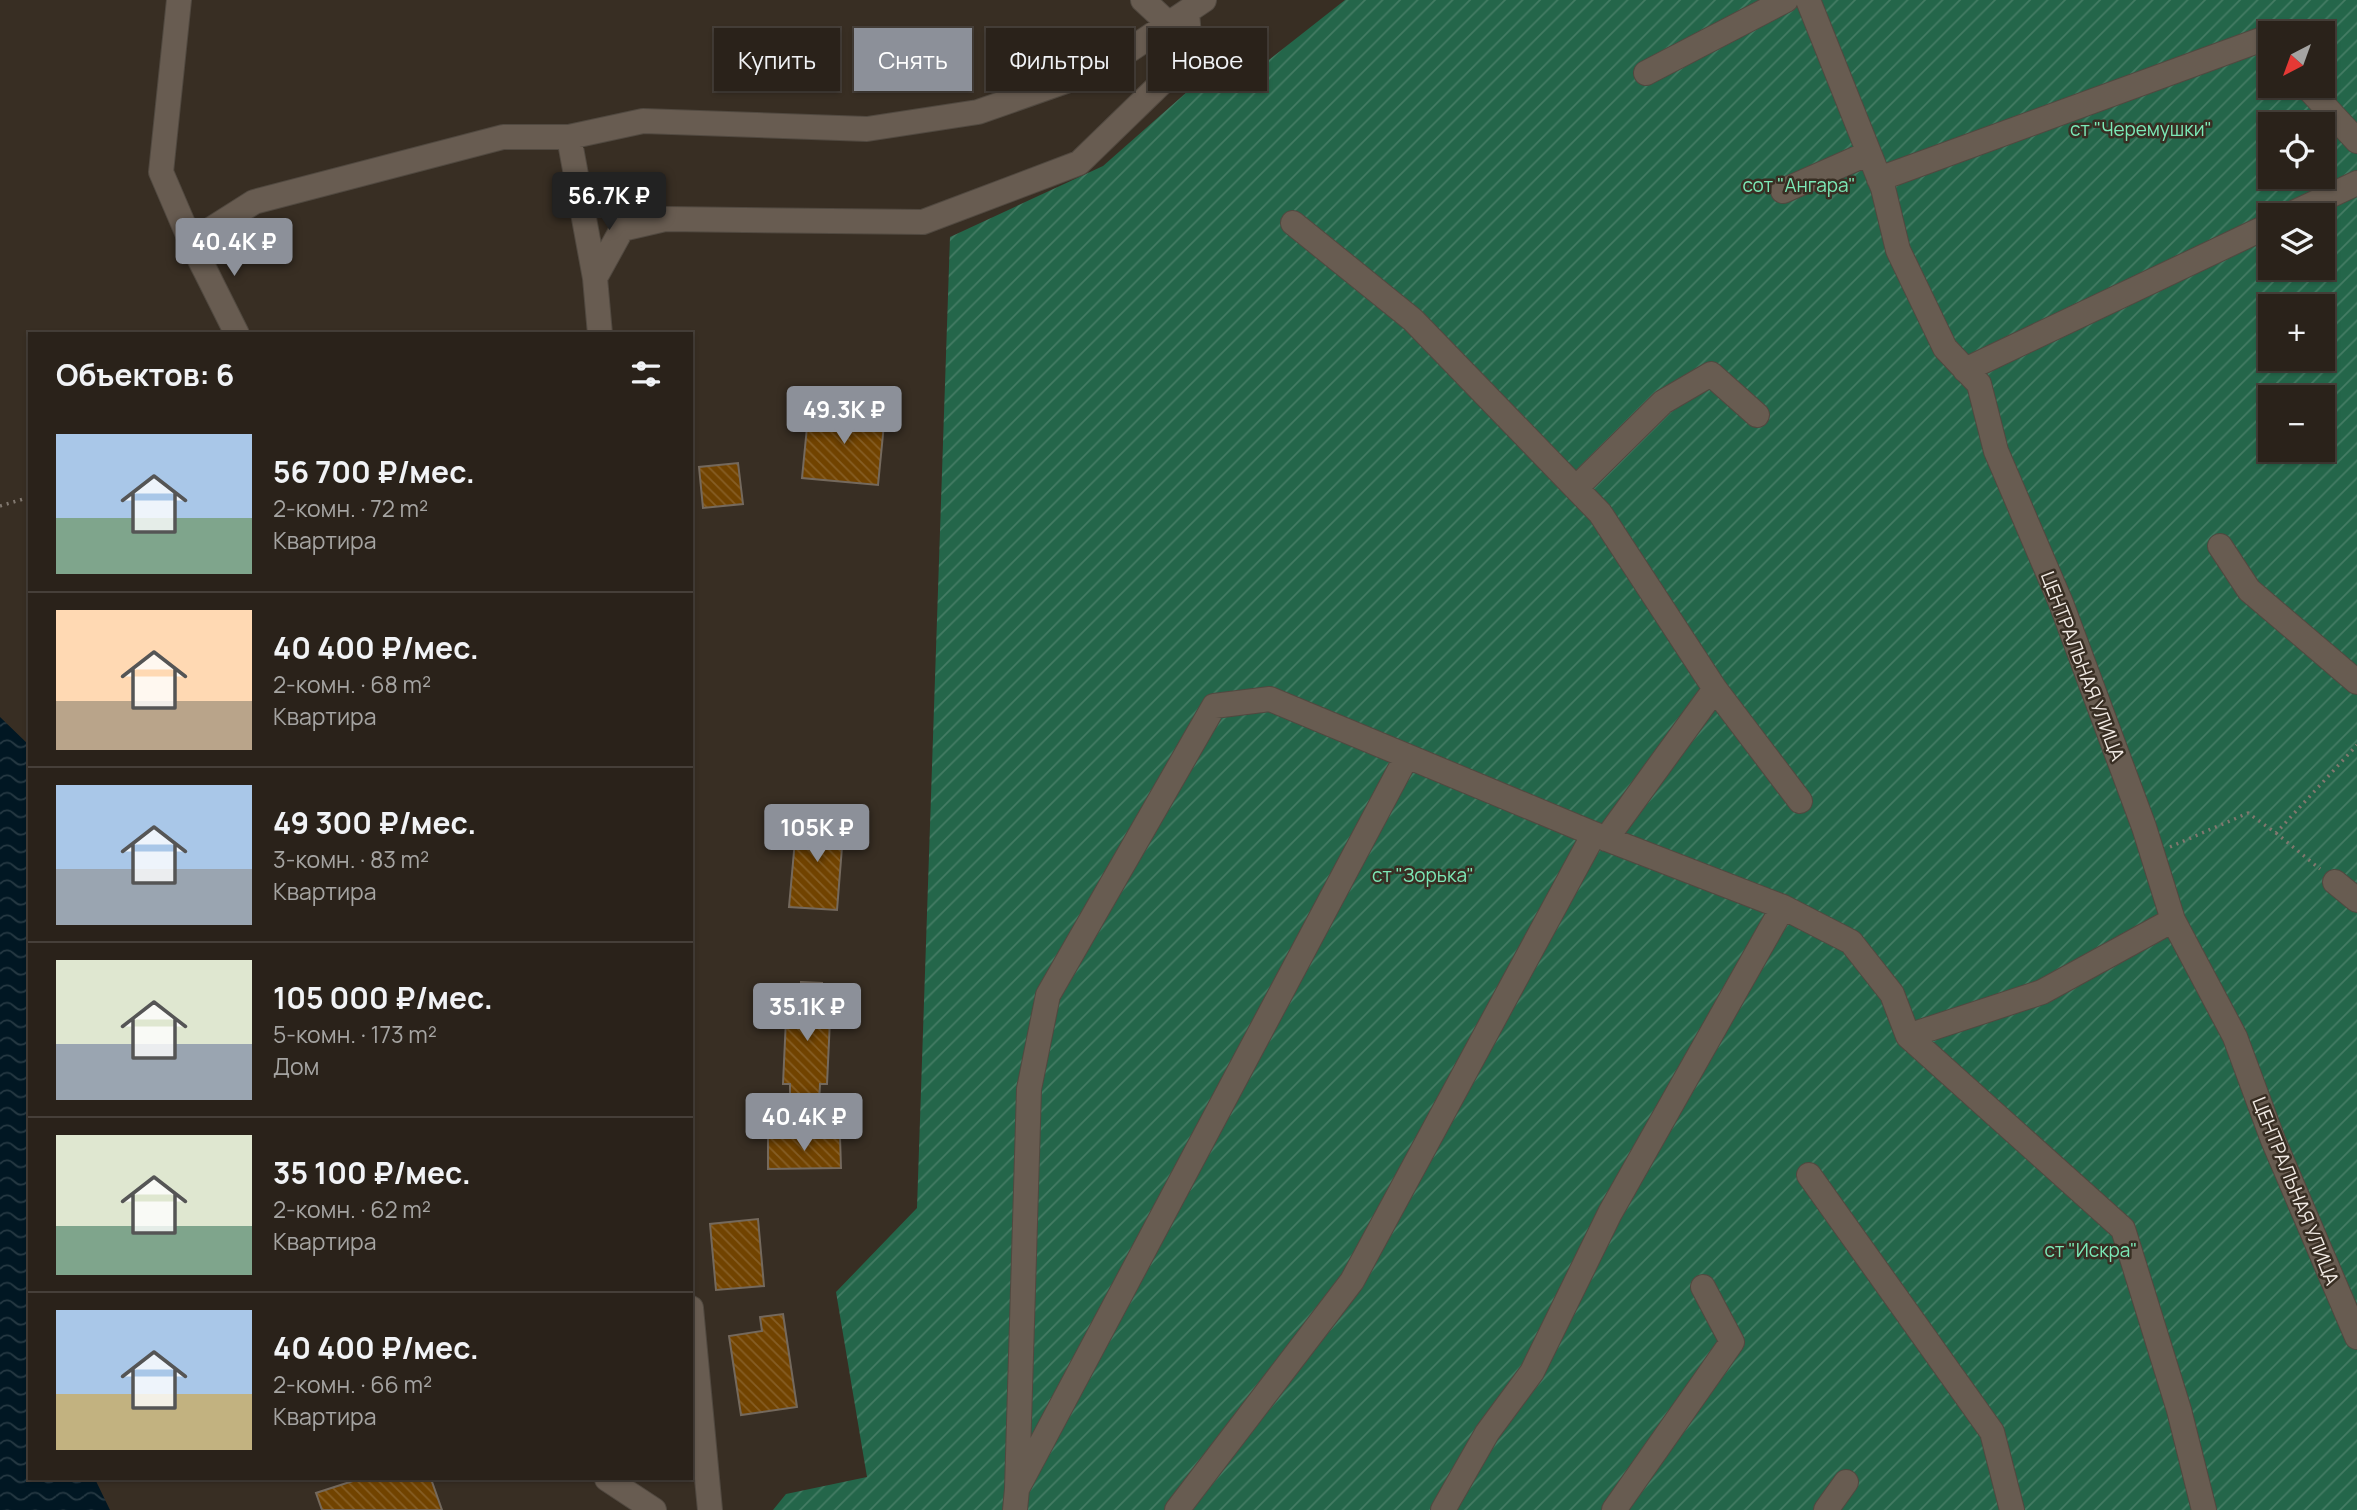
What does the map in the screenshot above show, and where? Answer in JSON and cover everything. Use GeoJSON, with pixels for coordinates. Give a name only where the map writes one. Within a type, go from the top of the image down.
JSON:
{"type":"FeatureCollection","features":[{"type":"Feature","properties":{"kind":"street"},"geometry":{"type":"LineString","coordinates":[[179,0],[161,172],[191,242],[236,332]]}},
{"type":"Feature","properties":{"kind":"street"},"geometry":{"type":"LineString","coordinates":[[1143,0],[1187,13]]}},
{"type":"Feature","properties":{"kind":"street"},"geometry":{"type":"LineString","coordinates":[[1646,73],[1786,0]]}},
{"type":"Feature","properties":{"kind":"street","name":"ЦЕНТРАЛЬНАЯ УЛИЦА"},"geometry":{"type":"LineString","coordinates":[[1808,0],[1879,178],[1898,250],[1945,348],[1979,384],[1996,451],[2061,603],[2153,854],[2174,920],[2235,1037],[2273,1140],[2357,1337]]}},
{"type":"Feature","properties":{"kind":"street"},"geometry":{"type":"LineString","coordinates":[[191,242],[254,202],[503,137],[569,137],[643,121],[867,129],[978,112],[1104,68],[1187,13]]}},
{"type":"Feature","properties":{"kind":"street"},"geometry":{"type":"LineString","coordinates":[[594,278],[622,229],[665,219],[923,222],[1079,163],[1181,64],[1190,47],[1187,13]]}},
{"type":"Feature","properties":{"kind":"street"},"geometry":{"type":"LineString","coordinates":[[1879,178],[2258,41]]}},
{"type":"Feature","properties":{"kind":"street"},"geometry":{"type":"LineString","coordinates":[[2317,98],[2357,141]]}},
{"type":"Feature","properties":{"kind":"street"},"geometry":{"type":"LineString","coordinates":[[569,137],[594,278],[600,332]]}},
{"type":"Feature","properties":{"kind":"street"},"geometry":{"type":"LineString","coordinates":[[1783,191],[1869,153]]}},
{"type":"Feature","properties":{"kind":"street"},"geometry":{"type":"LineString","coordinates":[[2314,203],[2357,183]]}},
{"type":"Feature","properties":{"kind":"street"},"geometry":{"type":"LineString","coordinates":[[1293,223],[1413,320],[1600,513],[1715,689],[1800,801]]}},
{"type":"Feature","properties":{"kind":"street"},"geometry":{"type":"LineString","coordinates":[[1965,370],[2258,231]]}},
{"type":"Feature","properties":{"kind":"street"},"geometry":{"type":"LineString","coordinates":[[1576,488],[1663,401],[1711,374],[1757,415]]}},
{"type":"Feature","properties":{"kind":"street"},"geometry":{"type":"LineString","coordinates":[[2220,547],[2249,590],[2357,682]]}},
{"type":"Feature","properties":{"kind":"street"},"geometry":{"type":"LineString","coordinates":[[1177,1510],[1352,1281],[1600,836],[1715,689]]}},
{"type":"Feature","properties":{"kind":"street"},"geometry":{"type":"LineString","coordinates":[[1016,1499],[1029,1088],[1048,995],[1214,706],[1270,699],[1600,836],[1783,907],[1852,942],[1892,994],[1908,1036],[2123,1229],[2179,1410],[2204,1510]]}},
{"type":"Feature","properties":{"kind":"street"},"geometry":{"type":"LineString","coordinates":[[1016,1499],[1407,755]]}},
{"type":"Feature","properties":{"kind":"street"},"geometry":{"type":"LineString","coordinates":[[2335,882],[2357,900]]}},
{"type":"Feature","properties":{"kind":"street"},"geometry":{"type":"LineString","coordinates":[[1443,1510],[1487,1433],[1532,1372],[1610,1213],[1783,907]]}},
{"type":"Feature","properties":{"kind":"street"},"geometry":{"type":"LineString","coordinates":[[1908,1036],[2042,992],[2174,920]]}},
{"type":"Feature","properties":{"kind":"street"},"geometry":{"type":"LineString","coordinates":[[1809,1175],[1992,1432],[2012,1510]]}},
{"type":"Feature","properties":{"kind":"street"},"geometry":{"type":"LineString","coordinates":[[1614,1510],[1732,1342],[1703,1287]]}},
{"type":"Feature","properties":{"kind":"street"},"geometry":{"type":"LineString","coordinates":[[693,1329],[710,1510]]}},
{"type":"Feature","properties":{"kind":"street"},"geometry":{"type":"LineString","coordinates":[[609,1480],[654,1510]]}},
{"type":"Feature","properties":{"kind":"street"},"geometry":{"type":"LineString","coordinates":[[1826,1510],[1846,1482]]}},
{"type":"Feature","properties":{"kind":"path"},"geometry":{"type":"LineString","coordinates":[[0,506],[28,497]]}},
{"type":"Feature","properties":{"kind":"path"},"geometry":{"type":"LineString","coordinates":[[2276,833],[2357,745]]}},
{"type":"Feature","properties":{"kind":"path"},"geometry":{"type":"LineString","coordinates":[[2153,854],[2248,813],[2335,882]]}},
{"type":"Feature","properties":{"kind":"green space"},"geometry":{"type":"Polygon","coordinates":[[[1345,0],[2357,0],[2357,1510],[773,1510],[786,1494],[867,1477],[836,1292],[917,1208],[950,237],[1103,166],[1188,91],[1267,91],[1267,61],[1345,0]]]}},
{"type":"Feature","properties":{"kind":"water"},"geometry":{"type":"Polygon","coordinates":[[[0,717],[28,744],[28,1480],[95,1480],[110,1510],[0,1510],[0,717]]]}},
{"type":"Feature","properties":{"kind":"building"},"geometry":{"type":"Polygon","coordinates":[[[809,407],[885,414],[878,485],[802,478],[809,407]]]}},
{"type":"Feature","properties":{"kind":"building"},"geometry":{"type":"Polygon","coordinates":[[[738,463],[743,504],[703,508],[699,467],[738,463]]]}},
{"type":"Feature","properties":{"kind":"building"},"geometry":{"type":"Polygon","coordinates":[[[797,818],[844,822],[837,910],[789,907],[797,818]]]}},
{"type":"Feature","properties":{"kind":"building"},"geometry":{"type":"Polygon","coordinates":[[[801,982],[822,983],[821,998],[831,998],[827,1084],[820,1084],[819,1103],[790,1101],[790,1084],[783,1084],[787,997],[801,998],[801,982]]]}},
{"type":"Feature","properties":{"kind":"building"},"geometry":{"type":"Polygon","coordinates":[[[840,1137],[841,1168],[768,1169],[768,1138],[840,1137]]]}},
{"type":"Feature","properties":{"kind":"building"},"geometry":{"type":"Polygon","coordinates":[[[758,1219],[764,1286],[716,1290],[710,1224],[758,1219]]]}},
{"type":"Feature","properties":{"kind":"building"},"geometry":{"type":"Polygon","coordinates":[[[783,1314],[797,1407],[741,1415],[729,1336],[762,1331],[760,1317],[783,1314]]]}},
{"type":"Feature","properties":{"kind":"building"},"geometry":{"type":"Polygon","coordinates":[[[356,1480],[431,1480],[442,1510],[322,1510],[316,1493],[356,1480]]]}},
{"type":"Feature","properties":{"kind":"park label","name":"ст \"Черемушки\""},"geometry":{"type":"Point","coordinates":[2141,129]}},
{"type":"Feature","properties":{"kind":"park label","name":"сот \"Ангара\""},"geometry":{"type":"Point","coordinates":[1799,185]}},
{"type":"Feature","properties":{"kind":"park label","name":"ст \"Зорька\""},"geometry":{"type":"Point","coordinates":[1423,875]}},
{"type":"Feature","properties":{"kind":"park label","name":"ст \"Искра\""},"geometry":{"type":"Point","coordinates":[2091,1250]}}]}
